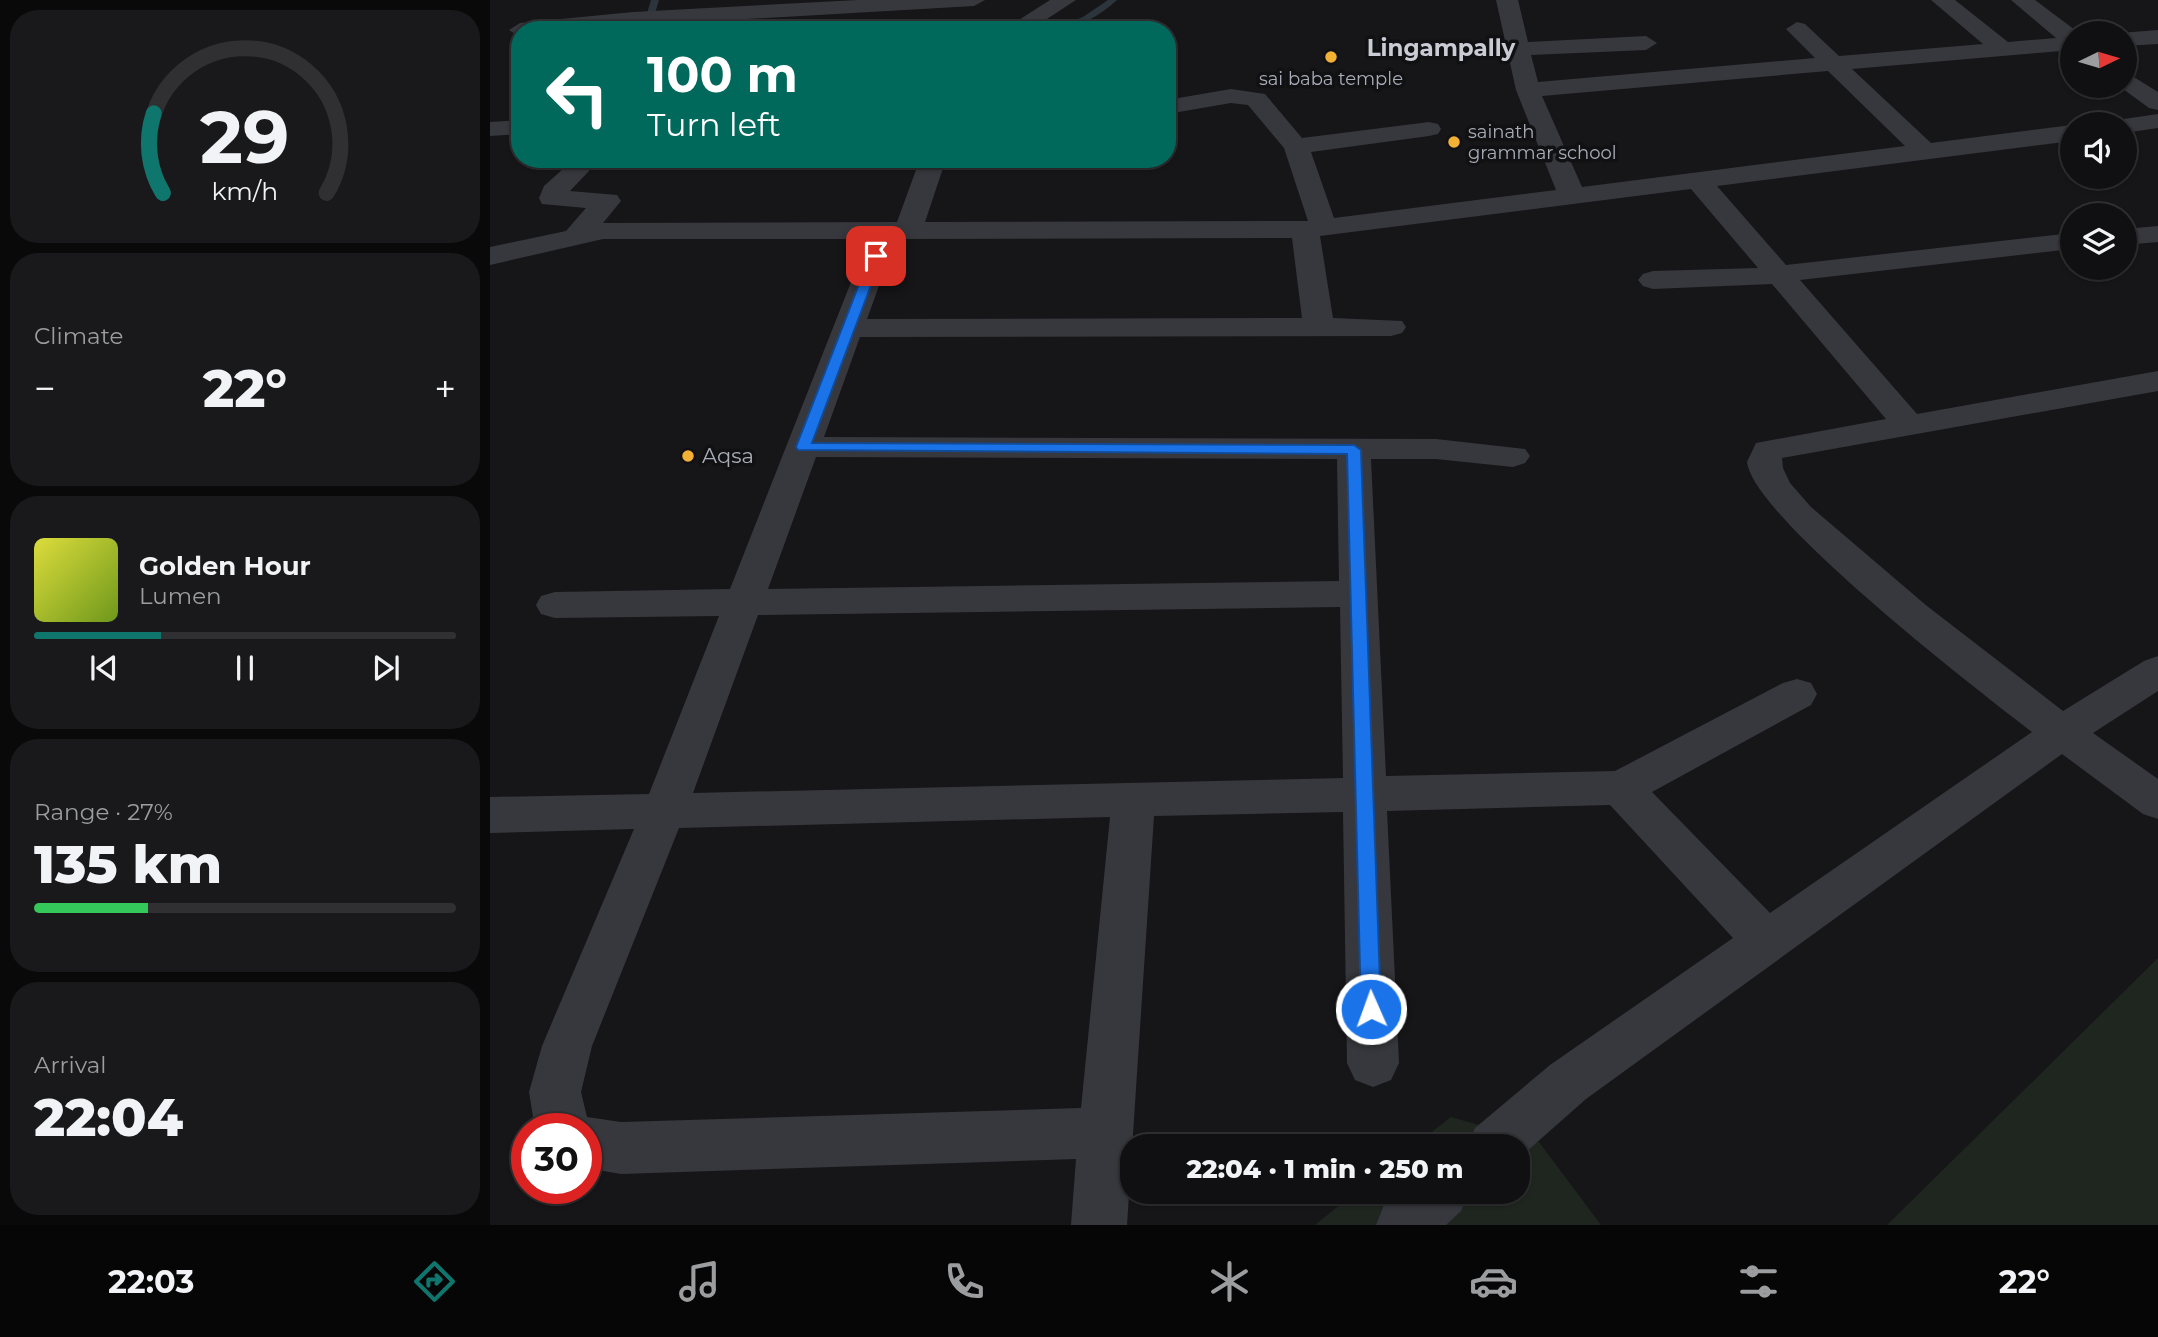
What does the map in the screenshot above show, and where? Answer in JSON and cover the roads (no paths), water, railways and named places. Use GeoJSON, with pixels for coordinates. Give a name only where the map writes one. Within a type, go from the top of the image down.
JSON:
{"type":"FeatureCollection","features":[{"type":"Feature","properties":{"kind":"street"},"geometry":{"type":"LineString","coordinates":[[647,21],[974,0]]}},
{"type":"Feature","properties":{"kind":"street"},"geometry":{"type":"LineString","coordinates":[[1029,21],[1065,0]]}},
{"type":"Feature","properties":{"kind":"street"},"geometry":{"type":"LineString","coordinates":[[1942,0],[2003,50]]}},
{"type":"Feature","properties":{"kind":"street"},"geometry":{"type":"LineString","coordinates":[[2022,0],[2060,31]]}},
{"type":"Feature","properties":{"kind":"street"},"geometry":{"type":"LineString","coordinates":[[1508,4],[1528,90],[1573,196]]}},
{"type":"Feature","properties":{"kind":"street"},"geometry":{"type":"LineString","coordinates":[[1797,29],[1927,153]]}},
{"type":"Feature","properties":{"kind":"street"},"geometry":{"type":"LineString","coordinates":[[2137,38],[2158,37]]}},
{"type":"Feature","properties":{"kind":"street"},"geometry":{"type":"LineString","coordinates":[[1518,49],[1646,43]]}},
{"type":"Feature","properties":{"kind":"street"},"geometry":{"type":"LineString","coordinates":[[1528,90],[2003,50],[2060,43]]}},
{"type":"Feature","properties":{"kind":"street"},"geometry":{"type":"LineString","coordinates":[[2137,88],[2158,103]]}},
{"type":"Feature","properties":{"kind":"street"},"geometry":{"type":"LineString","coordinates":[[1176,105],[1230,96],[1255,99],[1296,146],[1314,228],[1319,328]]}},
{"type":"Feature","properties":{"kind":"street"},"geometry":{"type":"LineString","coordinates":[[2137,124],[2158,121]]}},
{"type":"Feature","properties":{"kind":"street"},"geometry":{"type":"LineString","coordinates":[[490,129],[511,128]]}},
{"type":"Feature","properties":{"kind":"street"},"geometry":{"type":"LineString","coordinates":[[1296,146],[1429,129]]}},
{"type":"Feature","properties":{"kind":"street"},"geometry":{"type":"LineString","coordinates":[[490,256],[578,234],[603,231],[1314,228],[2060,135]]}},
{"type":"Feature","properties":{"kind":"street"},"geometry":{"type":"LineString","coordinates":[[576,168],[553,192],[552,198],[607,201],[578,234]]}},
{"type":"Feature","properties":{"kind":"street"},"geometry":{"type":"LineString","coordinates":[[558,1113],[555,1092],[567,1046],[665,809],[848,328],[928,168]]}},
{"type":"Feature","properties":{"kind":"street"},"geometry":{"type":"LineString","coordinates":[[1697,179],[1775,273],[1911,427]]}},
{"type":"Feature","properties":{"kind":"street"},"geometry":{"type":"LineString","coordinates":[[2137,236],[2158,234]]}},
{"type":"Feature","properties":{"kind":"street"},"geometry":{"type":"LineString","coordinates":[[1653,280],[1707,280],[2060,242]]}},
{"type":"Feature","properties":{"kind":"street"},"geometry":{"type":"LineString","coordinates":[[848,328],[1391,327]]}},
{"type":"Feature","properties":{"kind":"street"},"geometry":{"type":"LineString","coordinates":[[2158,381],[1911,427],[1768,450],[1763,460],[1768,475],[1785,501],[1891,598],[2060,733],[2158,802]]}},
{"type":"Feature","properties":{"kind":"street"},"geometry":{"type":"LineString","coordinates":[[803,447],[1436,449],[1513,456]]}},
{"type":"Feature","properties":{"kind":"street"},"geometry":{"type":"LineString","coordinates":[[1354,450],[1373,1063]]}},
{"type":"Feature","properties":{"kind":"street"},"geometry":{"type":"LineString","coordinates":[[555,606],[1359,594]]}},
{"type":"Feature","properties":{"kind":"street"},"geometry":{"type":"LineString","coordinates":[[1508,1134],[1568,1082],[2060,733],[2158,671]]}},
{"type":"Feature","properties":{"kind":"street"},"geometry":{"type":"LineString","coordinates":[[490,815],[665,809],[1133,802],[1621,788],[1797,694]]}},
{"type":"Feature","properties":{"kind":"street"},"geometry":{"type":"LineString","coordinates":[[1621,788],[1766,942]]}},
{"type":"Feature","properties":{"kind":"street"},"geometry":{"type":"LineString","coordinates":[[1099,1225],[1133,802]]}},
{"type":"Feature","properties":{"kind":"street"},"geometry":{"type":"LineString","coordinates":[[602,1145],[621,1148],[1105,1133]]}},
{"type":"Feature","properties":{"kind":"street"},"geometry":{"type":"LineString","coordinates":[[1404,1225],[1428,1204]]}},
{"type":"Feature","properties":{"kind":"waterway"},"geometry":{"type":"LineString","coordinates":[[649,21],[655,0]]}},
{"type":"Feature","properties":{"kind":"waterway"},"geometry":{"type":"LineString","coordinates":[[1081,21],[1113,0]]}},
{"type":"Feature","properties":{"kind":"place","name":"sai baba temple"},"geometry":{"type":"Point","coordinates":[1331,57]}},
{"type":"Feature","properties":{"kind":"place","name":"sainath grammar school"},"geometry":{"type":"Point","coordinates":[1454,142]}},
{"type":"Feature","properties":{"kind":"place","name":"Aqsa"},"geometry":{"type":"Point","coordinates":[688,456]}},
{"type":"Feature","properties":{"kind":"district","name":"Lingampally"},"geometry":{"type":"Point","coordinates":[1441,48]}}]}
